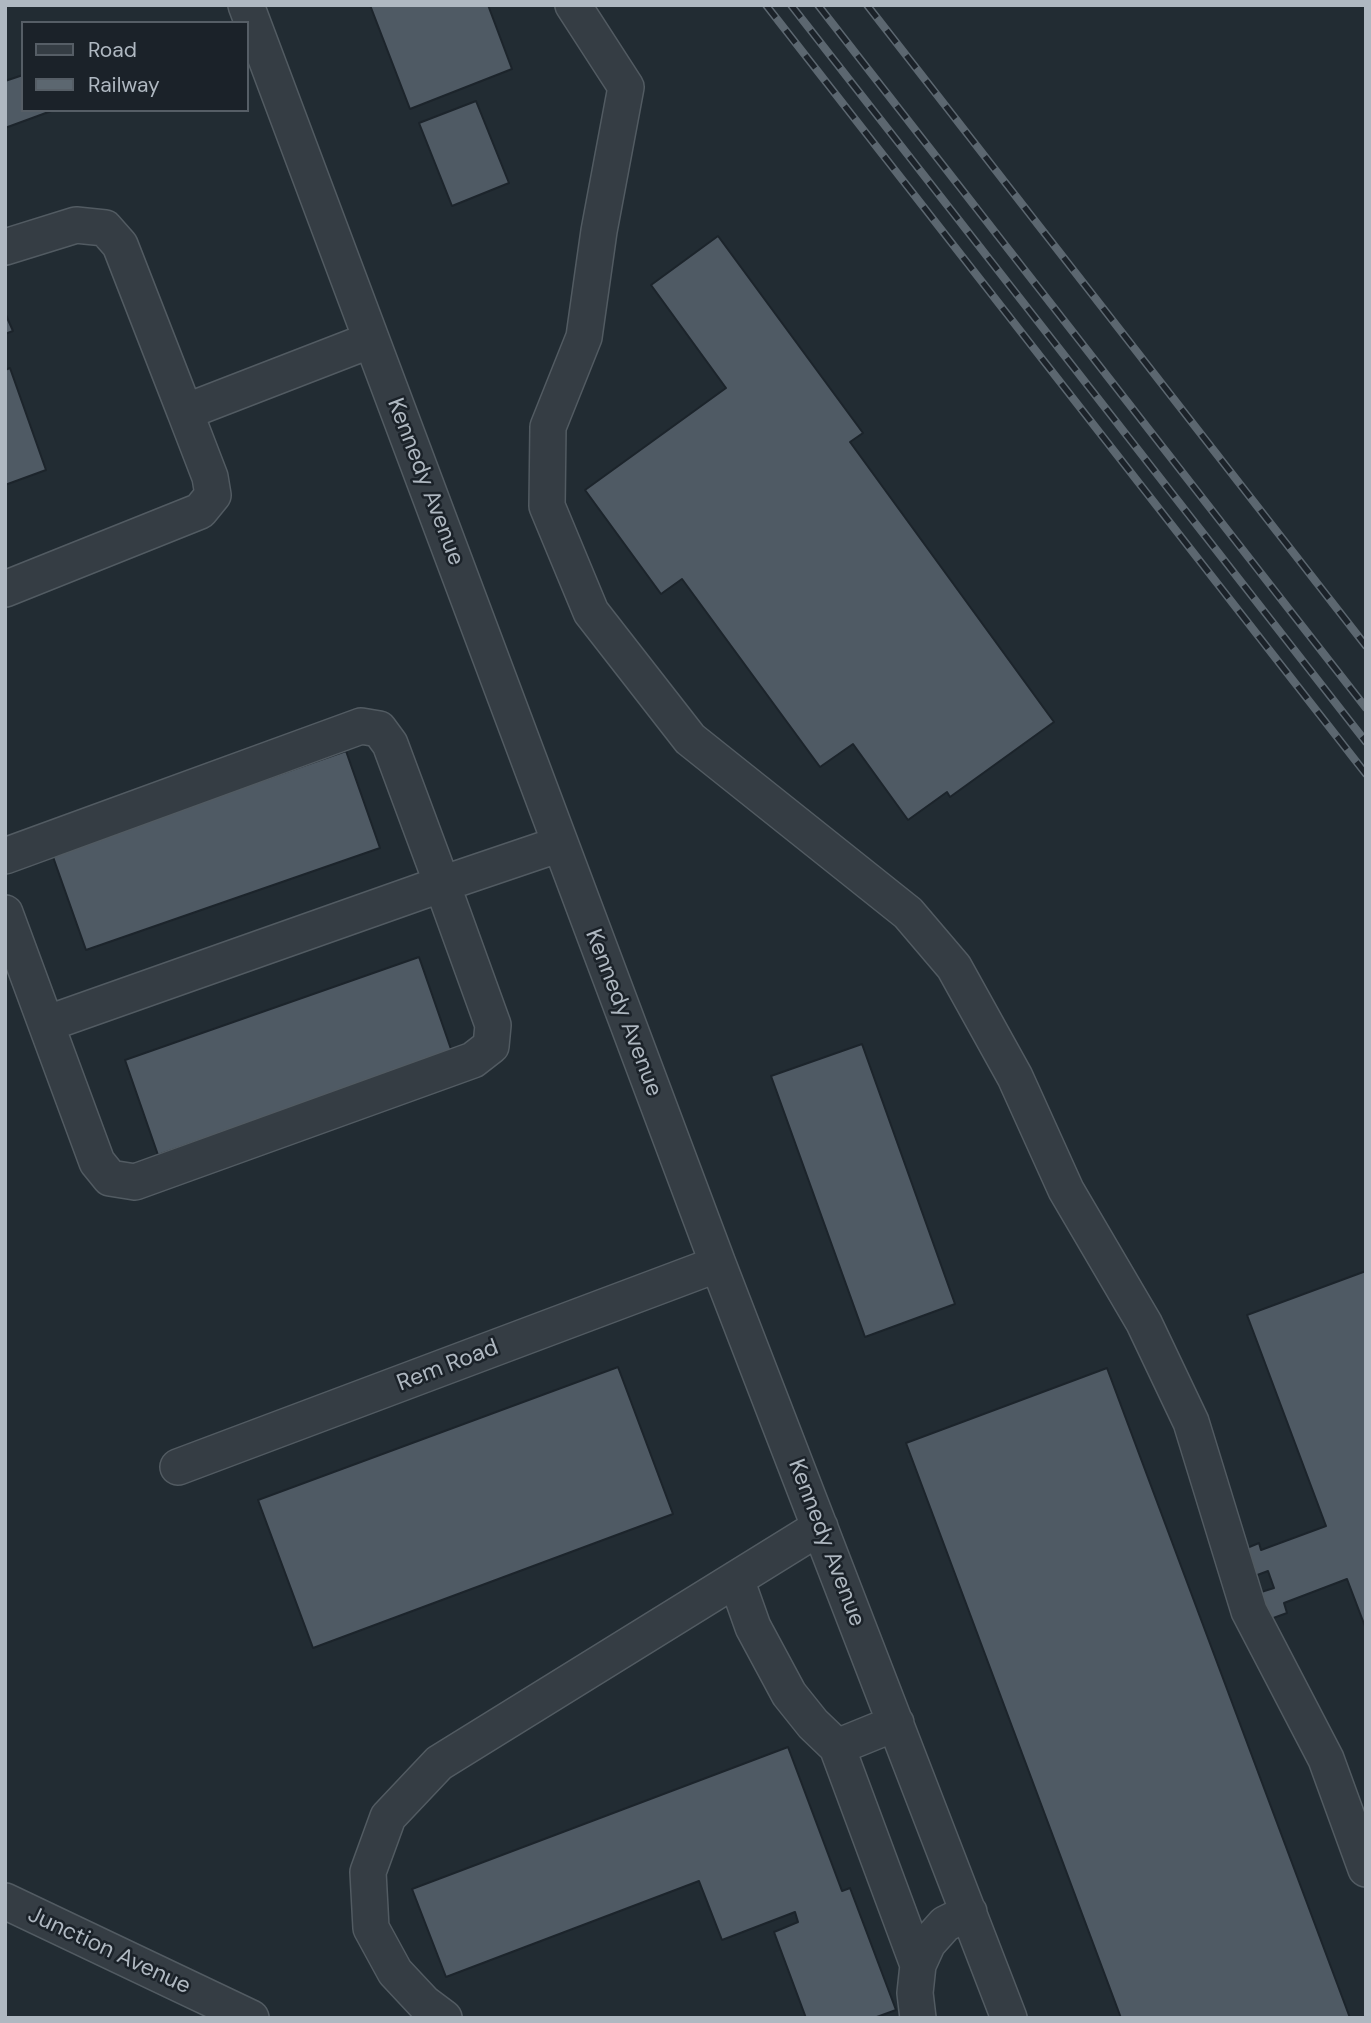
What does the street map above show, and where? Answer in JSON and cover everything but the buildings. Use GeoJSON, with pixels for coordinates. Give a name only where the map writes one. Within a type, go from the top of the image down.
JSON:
{"type":"FeatureCollection","features":[{"type":"Feature","properties":{"kind":"street","name":"Kennedy Avenue"},"geometry":{"type":"LineString","coordinates":[[246,5],[718,1265],[1009,2018]]}},
{"type":"Feature","properties":{"kind":"street"},"geometry":{"type":"LineString","coordinates":[[573,5],[626,87],[599,231],[584,337],[548,427],[547,506],[591,612],[690,739],[908,913],[954,967],[1015,1077],[1066,1190],[1144,1323],[1191,1422],[1250,1612],[1326,1759],[1366,1869]]}},
{"type":"Feature","properties":{"kind":"street"},"geometry":{"type":"LineString","coordinates":[[5,247],[76,225],[105,228],[120,245],[210,477],[213,495],[200,510],[5,589]]}},
{"type":"Feature","properties":{"kind":"street"},"geometry":{"type":"LineString","coordinates":[[185,412],[371,340]]}},
{"type":"Feature","properties":{"kind":"street"},"geometry":{"type":"LineString","coordinates":[[5,856],[361,726],[379,729],[390,744],[493,1025],[491,1046],[473,1060],[135,1182],[110,1178],[97,1162],[5,914]]}},
{"type":"Feature","properties":{"kind":"street"},"geometry":{"type":"LineString","coordinates":[[46,1024],[560,844]]}},
{"type":"Feature","properties":{"kind":"street","name":"Rem Road"},"geometry":{"type":"LineString","coordinates":[[178,1467],[718,1265]]}},
{"type":"Feature","properties":{"kind":"street"},"geometry":{"type":"LineString","coordinates":[[444,2018],[424,2003],[395,1972],[371,1927],[368,1872],[388,1817],[439,1763],[820,1527]]}},
{"type":"Feature","properties":{"kind":"street"},"geometry":{"type":"LineString","coordinates":[[736,1579],[753,1627],[789,1694],[813,1724],[837,1747],[918,1965]]}},
{"type":"Feature","properties":{"kind":"street"},"geometry":{"type":"LineString","coordinates":[[837,1747],[896,1723]]}},
{"type":"Feature","properties":{"kind":"street","name":"Junction Avenue"},"geometry":{"type":"LineString","coordinates":[[5,1901],[251,2018]]}},
{"type":"Feature","properties":{"kind":"street"},"geometry":{"type":"LineString","coordinates":[[918,2018],[915,1993],[918,1965],[928,1942],[945,1924],[969,1912]]}},
{"type":"Feature","properties":{"kind":"railway"},"geometry":{"type":"LineString","coordinates":[[766,5],[1366,774]]}},
{"type":"Feature","properties":{"kind":"railway"},"geometry":{"type":"LineString","coordinates":[[791,5],[1366,742]]}},
{"type":"Feature","properties":{"kind":"railway"},"geometry":{"type":"LineString","coordinates":[[818,5],[1366,708]]}},
{"type":"Feature","properties":{"kind":"railway"},"geometry":{"type":"LineString","coordinates":[[867,5],[1366,646]]}}]}
